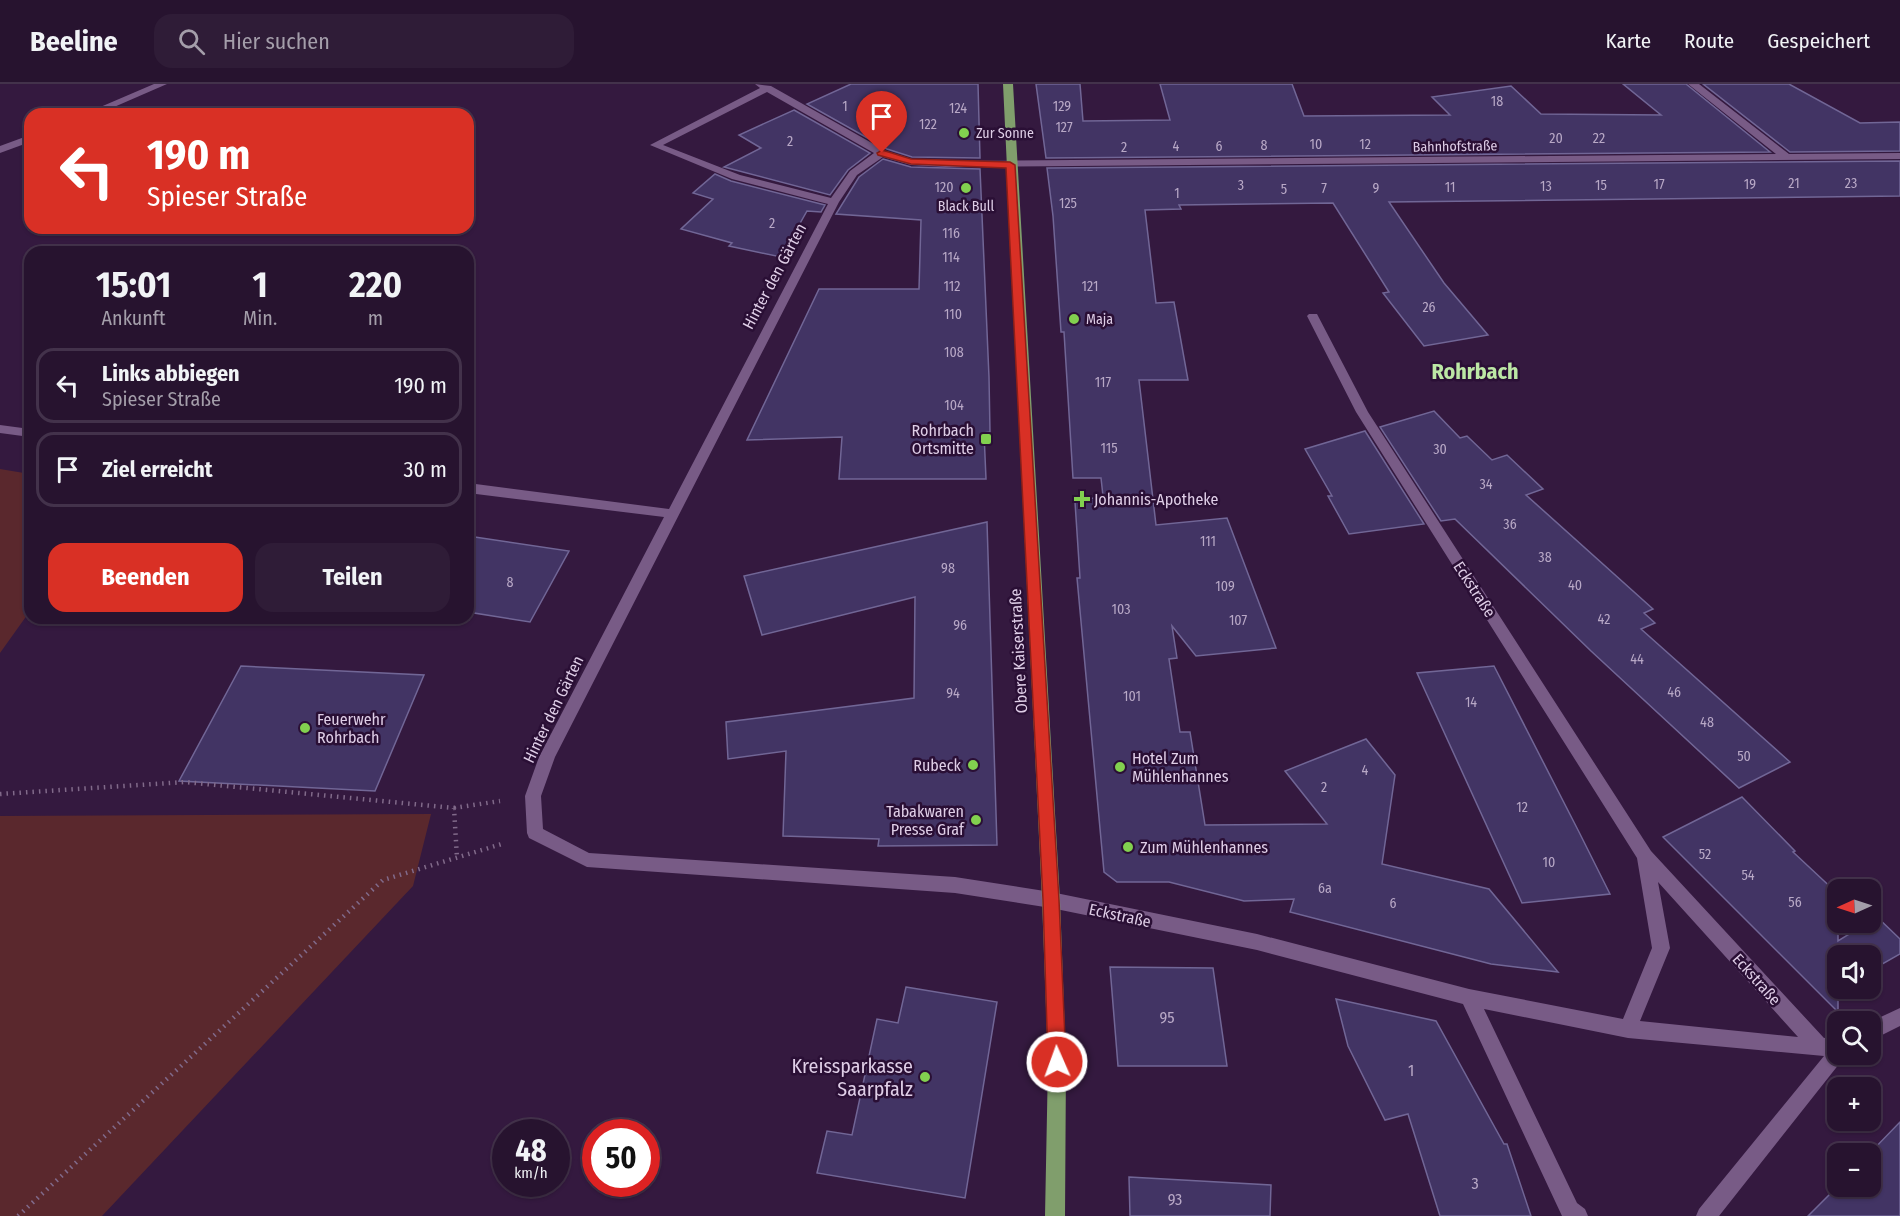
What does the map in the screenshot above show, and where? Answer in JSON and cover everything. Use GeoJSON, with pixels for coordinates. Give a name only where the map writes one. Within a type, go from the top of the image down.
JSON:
{"type":"FeatureCollection","features":[{"type":"Feature","properties":{"kind":"main road","name":"Obere Kaiserstraße"},"geometry":{"type":"LineString","coordinates":[[1008,84],[1010,165],[1051,900],[1057,1062],[1055,1216]]}},
{"type":"Feature","properties":{"kind":"street"},"geometry":{"type":"LineString","coordinates":[[104,108],[162,84]]}},
{"type":"Feature","properties":{"kind":"street"},"geometry":{"type":"LineString","coordinates":[[1693,84],[1785,156]]}},
{"type":"Feature","properties":{"kind":"street"},"geometry":{"type":"LineString","coordinates":[[764,86],[655,145],[736,177],[834,202]]}},
{"type":"Feature","properties":{"kind":"street","name":"Bahnhofstraße"},"geometry":{"type":"LineString","coordinates":[[764,86],[882,153],[911,162],[1010,165],[1900,156]]}},
{"type":"Feature","properties":{"kind":"street"},"geometry":{"type":"LineString","coordinates":[[0,150],[24,140]]}},
{"type":"Feature","properties":{"kind":"street","name":"Hinter den Gärten"},"geometry":{"type":"LineString","coordinates":[[535,833],[533,796],[547,757],[674,514],[761,339],[834,202],[849,176],[863,161],[882,153]]}},
{"type":"Feature","properties":{"kind":"street","name":"Eckstraße"},"geometry":{"type":"LineString","coordinates":[[1313,316],[1362,412],[1645,856],[1827,1044]]}},
{"type":"Feature","properties":{"kind":"street"},"geometry":{"type":"LineString","coordinates":[[0,429],[24,432]]}},
{"type":"Feature","properties":{"kind":"street"},"geometry":{"type":"LineString","coordinates":[[474,489],[674,514]]}},
{"type":"Feature","properties":{"kind":"street"},"geometry":{"type":"LineString","coordinates":[[535,833],[587,860],[955,885],[1051,900]]}},
{"type":"Feature","properties":{"kind":"street","name":"Eckstraße"},"geometry":{"type":"LineString","coordinates":[[1628,1029],[1661,948],[1645,856]]}},
{"type":"Feature","properties":{"kind":"street","name":"Eckstraße"},"geometry":{"type":"LineString","coordinates":[[1051,900],[1257,942],[1469,997],[1628,1029],[1827,1049]]}},
{"type":"Feature","properties":{"kind":"street"},"geometry":{"type":"LineString","coordinates":[[1469,997],[1570,1210],[1578,1216]]}},
{"type":"Feature","properties":{"kind":"street"},"geometry":{"type":"LineString","coordinates":[[1881,1026],[1900,1017]]}},
{"type":"Feature","properties":{"kind":"street"},"geometry":{"type":"LineString","coordinates":[[1706,1216],[1827,1056]]}},
{"type":"Feature","properties":{"kind":"path"},"geometry":{"type":"LineString","coordinates":[[0,794],[185,782],[454,808],[533,796]]}},
{"type":"Feature","properties":{"kind":"path"},"geometry":{"type":"LineString","coordinates":[[454,808],[457,858]]}},
{"type":"Feature","properties":{"kind":"path"},"geometry":{"type":"LineString","coordinates":[[18,1216],[382,880],[535,833]]}},
{"type":"Feature","properties":{"kind":"shaded area"},"geometry":{"type":"Polygon","coordinates":[[[0,469],[24,473],[24,619],[0,653],[0,469]]]}},
{"type":"Feature","properties":{"kind":"shaded area"},"geometry":{"type":"Polygon","coordinates":[[[431,814],[413,886],[102,1216],[0,1216],[0,816],[431,814]]]}},
{"type":"Feature","properties":{"kind":"building"},"geometry":{"type":"Polygon","coordinates":[[[851,84],[978,84],[980,158],[912,157],[887,149],[807,104],[851,84]]]}},
{"type":"Feature","properties":{"kind":"building"},"geometry":{"type":"Polygon","coordinates":[[[1036,84],[1080,84],[1083,121],[1170,120],[1160,84],[1292,84],[1304,116],[1450,115],[1432,97],[1511,86],[1541,114],[1661,115],[1623,84],[1686,84],[1770,152],[1046,158],[1036,84]]]}},
{"type":"Feature","properties":{"kind":"building"},"geometry":{"type":"Polygon","coordinates":[[[1703,84],[1789,84],[1860,123],[1900,122],[1900,151],[1790,152],[1703,84]]]}},
{"type":"Feature","properties":{"kind":"building"},"geometry":{"type":"Polygon","coordinates":[[[794,110],[870,153],[848,170],[830,195],[724,167],[761,148],[739,135],[794,110]]]}},
{"type":"Feature","properties":{"kind":"building"},"geometry":{"type":"Polygon","coordinates":[[[883,159],[911,167],[980,169],[989,377],[990,432],[984,433],[986,479],[839,479],[842,437],[747,440],[819,289],[919,289],[921,220],[836,214],[859,177],[883,159]]]}},
{"type":"Feature","properties":{"kind":"building"},"geometry":{"type":"Polygon","coordinates":[[[1900,161],[1900,196],[1389,202],[1444,283],[1488,335],[1424,346],[1383,293],[1389,292],[1333,203],[1179,205],[1181,209],[1145,210],[1156,303],[1174,302],[1188,380],[1139,380],[1156,525],[1227,518],[1276,648],[1196,656],[1172,626],[1177,658],[1169,659],[1180,732],[1190,732],[1205,825],[1327,824],[1285,771],[1366,739],[1395,775],[1382,864],[1489,889],[1558,972],[1491,964],[1290,912],[1294,899],[1244,901],[1169,882],[1117,882],[1104,872],[1077,578],[1080,578],[1075,502],[1103,496],[1101,478],[1073,478],[1064,332],[1061,332],[1053,216],[1047,168],[1900,161]]]}},
{"type":"Feature","properties":{"kind":"building"},"geometry":{"type":"Polygon","coordinates":[[[715,174],[731,181],[825,205],[821,212],[807,211],[781,257],[729,246],[732,243],[681,229],[713,199],[693,193],[715,174]]]}},
{"type":"Feature","properties":{"kind":"building"},"geometry":{"type":"Polygon","coordinates":[[[1434,411],[1460,438],[1467,436],[1492,460],[1507,455],[1543,489],[1526,495],[1653,609],[1644,613],[1655,623],[1641,629],[1790,762],[1739,788],[1591,651],[1455,519],[1441,521],[1380,427],[1434,411]]]}},
{"type":"Feature","properties":{"kind":"building"},"geometry":{"type":"Polygon","coordinates":[[[1365,431],[1424,524],[1349,534],[1328,496],[1332,496],[1305,449],[1365,431]]]}},
{"type":"Feature","properties":{"kind":"building"},"geometry":{"type":"Polygon","coordinates":[[[987,522],[997,845],[878,846],[879,839],[783,836],[786,751],[728,759],[726,722],[914,698],[915,597],[762,635],[744,576],[987,522]]]}},
{"type":"Feature","properties":{"kind":"building"},"geometry":{"type":"Polygon","coordinates":[[[474,537],[569,551],[530,622],[474,613],[474,537]]]}},
{"type":"Feature","properties":{"kind":"building","name":"Feuerwehr Rohrbach"},"geometry":{"type":"Polygon","coordinates":[[[241,666],[424,675],[375,791],[179,781],[241,666]]]}},
{"type":"Feature","properties":{"kind":"building"},"geometry":{"type":"Polygon","coordinates":[[[1494,666],[1610,894],[1522,903],[1417,673],[1494,666]]]}},
{"type":"Feature","properties":{"kind":"building"},"geometry":{"type":"Polygon","coordinates":[[[1742,797],[1795,851],[1793,852],[1827,884],[1827,933],[1838,933],[1838,941],[1851,933],[1881,933],[1881,921],[1900,939],[1900,954],[1881,965],[1881,945],[1827,945],[1827,999],[1838,999],[1837,1011],[1663,837],[1742,797]]]}},
{"type":"Feature","properties":{"kind":"building"},"geometry":{"type":"Polygon","coordinates":[[[1110,967],[1213,968],[1227,1066],[1118,1066],[1110,967]]]}},
{"type":"Feature","properties":{"kind":"building","name":"Kreissparkasse Saarpfalz"},"geometry":{"type":"Polygon","coordinates":[[[906,987],[997,1002],[965,1198],[817,1173],[827,1131],[852,1135],[877,1019],[898,1023],[906,987]]]}},
{"type":"Feature","properties":{"kind":"building"},"geometry":{"type":"Polygon","coordinates":[[[1336,999],[1436,1021],[1504,1144],[1507,1144],[1531,1216],[1440,1216],[1408,1114],[1385,1120],[1348,1046],[1336,999]]]}},
{"type":"Feature","properties":{"kind":"building"},"geometry":{"type":"Polygon","coordinates":[[[1900,1122],[1900,1216],[1808,1216],[1827,1197],[1881,1197],[1880,1143],[1900,1122]]]}},
{"type":"Feature","properties":{"kind":"building"},"geometry":{"type":"Polygon","coordinates":[[[1129,1177],[1271,1185],[1270,1216],[1130,1216],[1129,1177]]]}},
{"type":"Feature","properties":{"kind":"place","name":"Zur Sonne"},"geometry":{"type":"Point","coordinates":[964,133]}},
{"type":"Feature","properties":{"kind":"place","name":"Black Bull"},"geometry":{"type":"Point","coordinates":[966,188]}},
{"type":"Feature","properties":{"kind":"place","name":"Maja"},"geometry":{"type":"Point","coordinates":[1074,319]}},
{"type":"Feature","properties":{"kind":"place","name":"Rohrbach Ortsmitte"},"geometry":{"type":"Point","coordinates":[986,439]}},
{"type":"Feature","properties":{"kind":"place","name":"Johannis-Apotheke"},"geometry":{"type":"Point","coordinates":[1082,499]}},
{"type":"Feature","properties":{"kind":"place","name":"Feuerwehr Rohrbach"},"geometry":{"type":"Point","coordinates":[305,728]}},
{"type":"Feature","properties":{"kind":"place","name":"Rubeck"},"geometry":{"type":"Point","coordinates":[973,765]}},
{"type":"Feature","properties":{"kind":"place","name":"Hotel Zum Mühlenhannes"},"geometry":{"type":"Point","coordinates":[1120,767]}},
{"type":"Feature","properties":{"kind":"place","name":"Tabakwaren Presse Graf"},"geometry":{"type":"Point","coordinates":[976,820]}},
{"type":"Feature","properties":{"kind":"place","name":"Zum Mühlenhannes"},"geometry":{"type":"Point","coordinates":[1128,847]}},
{"type":"Feature","properties":{"kind":"place","name":"Kreissparkasse Saarpfalz"},"geometry":{"type":"Point","coordinates":[925,1077]}},
{"type":"Feature","properties":{"kind":"district","name":"Rohrbach"},"geometry":{"type":"Point","coordinates":[1475,371]}},
{"type":"Feature","properties":{"kind":"route"},"geometry":{"type":"LineString","coordinates":[[882,153],[911,162],[1010,165],[1051,900],[1057,1062]]}}]}
